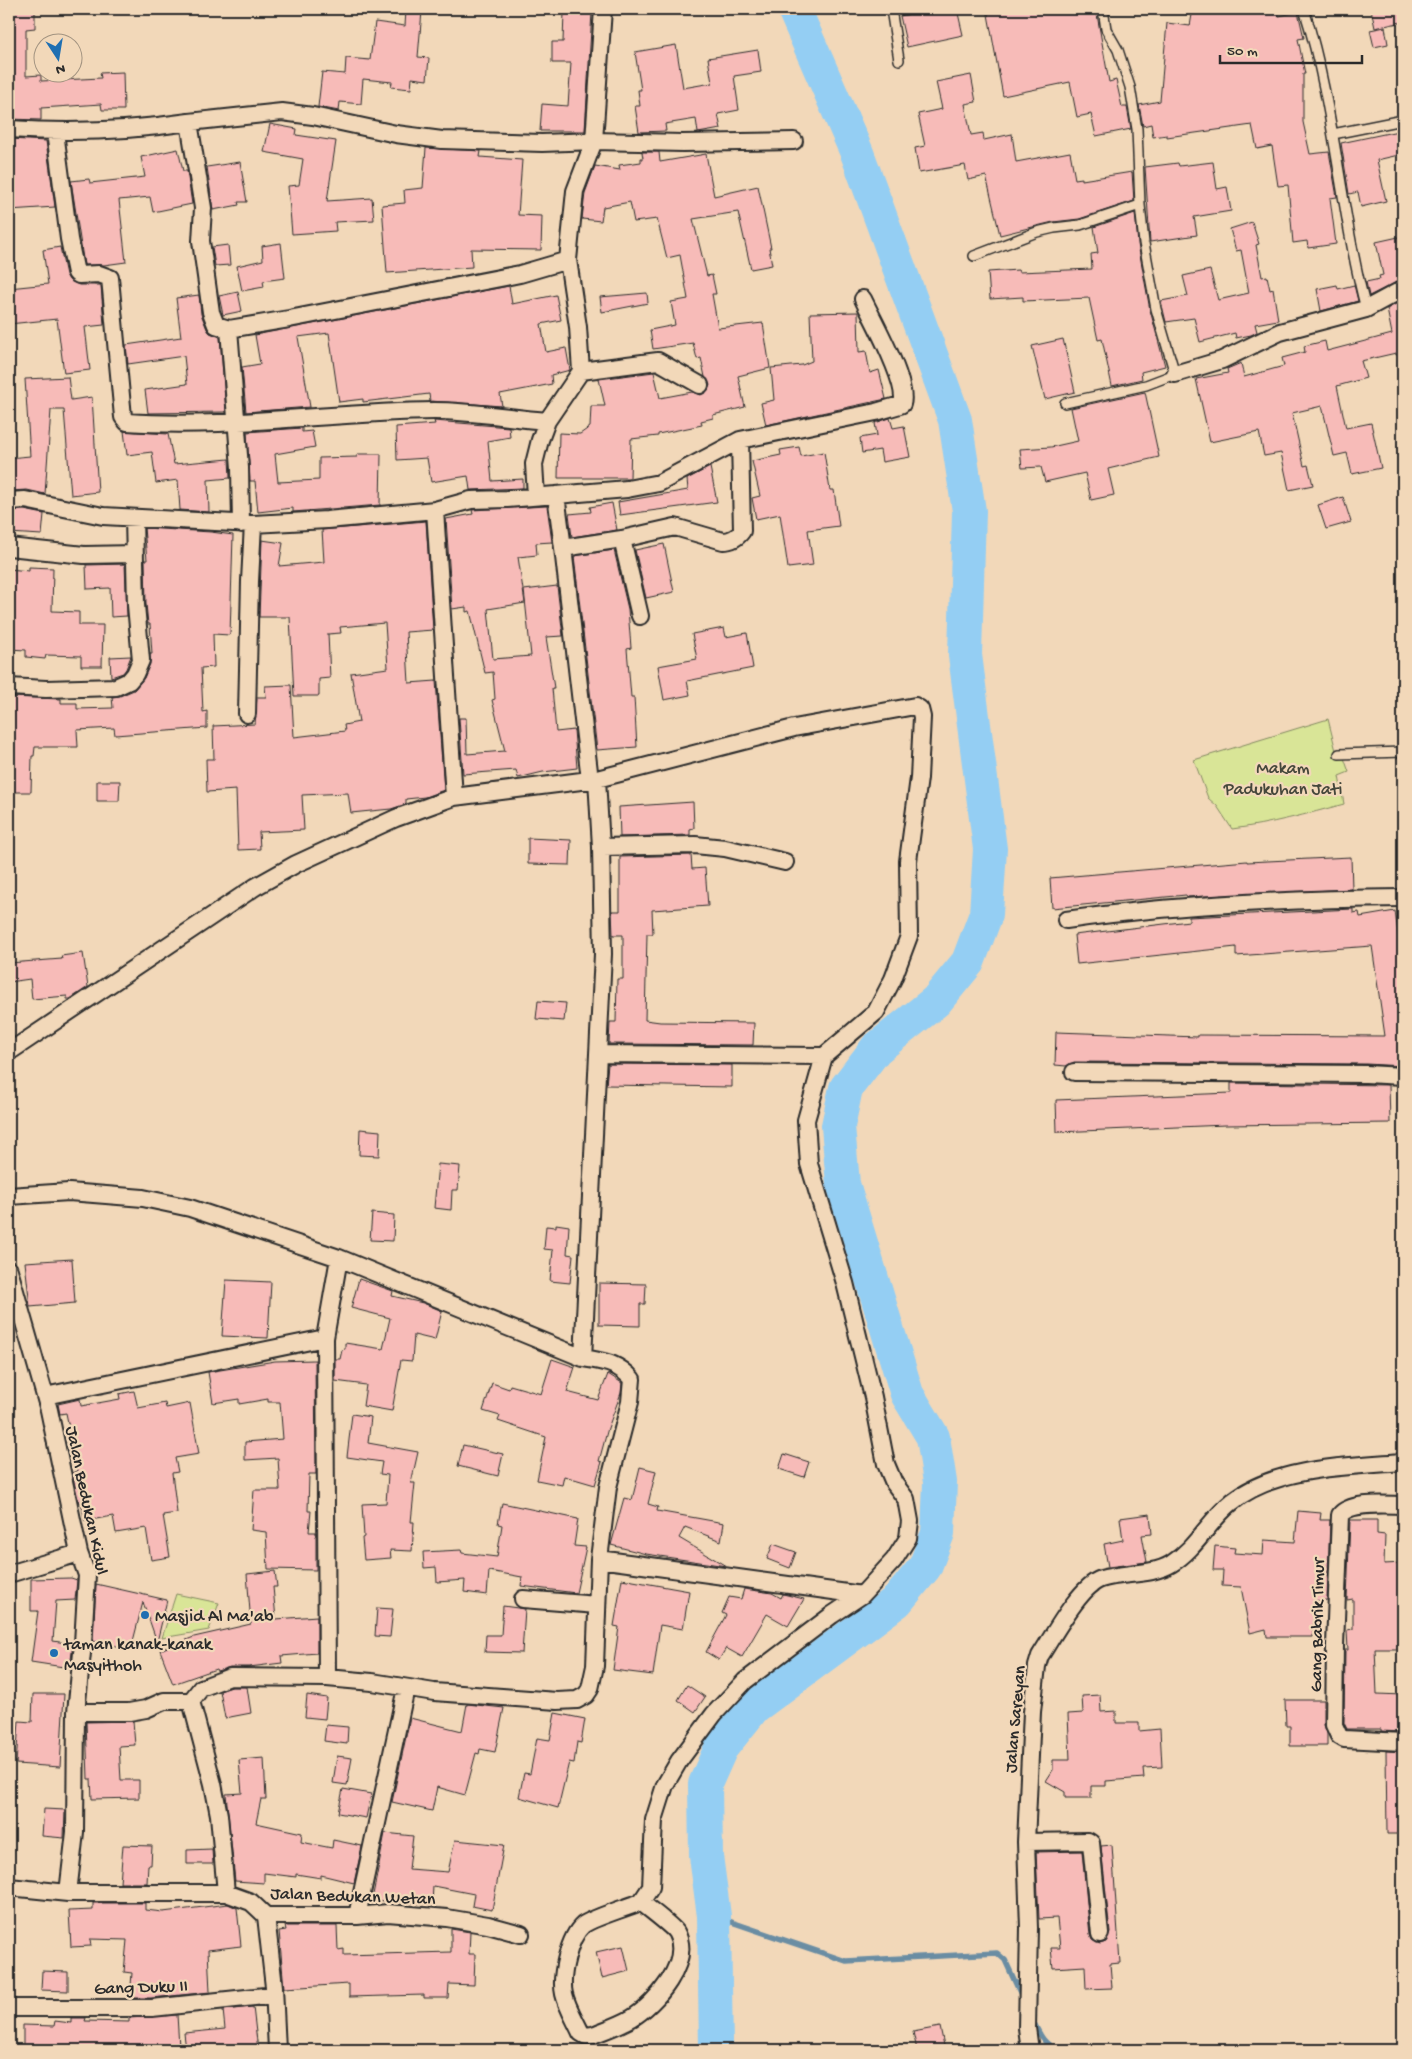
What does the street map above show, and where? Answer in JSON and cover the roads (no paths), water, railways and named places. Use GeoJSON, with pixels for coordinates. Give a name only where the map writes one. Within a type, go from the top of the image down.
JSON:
{"type":"FeatureCollection","features":[{"type":"Feature","properties":{"kind":"street"},"geometry":{"type":"LineString","coordinates":[[536,496],[534,464],[540,440],[547,421],[581,371],[578,327],[568,260],[575,191],[594,141],[602,9]]}},
{"type":"Feature","properties":{"kind":"street"},"geometry":{"type":"LineString","coordinates":[[9,129],[55,132],[140,129],[282,112],[313,116],[396,134],[442,140],[542,143],[594,141],[683,144],[794,141]]}},
{"type":"Feature","properties":{"kind":"street"},"geometry":{"type":"LineString","coordinates":[[189,122],[203,208],[201,241],[211,312],[216,325],[229,329],[289,319],[520,274],[568,260]]}},
{"type":"Feature","properties":{"kind":"street"},"geometry":{"type":"LineString","coordinates":[[55,132],[69,239],[76,273],[79,275],[99,274],[110,278],[123,417],[127,422],[237,422],[326,415],[436,411],[547,421]]}},
{"type":"Feature","properties":{"kind":"street"},"geometry":{"type":"LineString","coordinates":[[1175,374],[1222,360],[1280,332],[1366,308],[1403,289]]}},
{"type":"Feature","properties":{"kind":"street"},"geometry":{"type":"LineString","coordinates":[[9,500],[25,500],[103,516],[247,524],[327,520],[435,510],[471,500],[507,499],[627,489],[659,482],[740,440],[876,412],[902,404],[904,395],[898,373],[863,299]]}},
{"type":"Feature","properties":{"kind":"street"},"geometry":{"type":"LineString","coordinates":[[229,329],[247,524],[250,581],[247,714]]}},
{"type":"Feature","properties":{"kind":"street"},"geometry":{"type":"LineString","coordinates":[[581,371],[658,361],[700,385]]}},
{"type":"Feature","properties":{"kind":"street"},"geometry":{"type":"LineString","coordinates":[[563,548],[622,539],[675,528],[723,541],[728,541],[738,536],[742,531],[740,440]]}},
{"type":"Feature","properties":{"kind":"street"},"geometry":{"type":"LineString","coordinates":[[556,495],[594,779],[601,847],[604,954],[583,1358]]}},
{"type":"Feature","properties":{"kind":"street"},"geometry":{"type":"LineString","coordinates":[[435,510],[454,797]]}},
{"type":"Feature","properties":{"kind":"street"},"geometry":{"type":"LineString","coordinates":[[9,687],[46,689],[116,687],[129,681],[135,674],[141,660],[136,605],[134,518]]}},
{"type":"Feature","properties":{"kind":"street"},"geometry":{"type":"LineString","coordinates":[[622,539],[640,616]]}},
{"type":"Feature","properties":{"kind":"street"},"geometry":{"type":"LineString","coordinates":[[9,547],[84,555],[135,554]]}},
{"type":"Feature","properties":{"kind":"street"},"geometry":{"type":"LineString","coordinates":[[9,1052],[82,1004],[140,962],[263,882],[296,864],[396,818],[454,797],[594,779],[794,728],[915,706],[920,708],[922,717],[919,778],[908,861],[909,936],[893,979],[876,1012],[824,1056],[806,1120],[809,1164],[845,1284],[873,1397],[886,1464],[894,1482],[906,1499],[910,1521],[908,1538],[894,1560],[862,1595],[832,1615],[745,1681],[714,1714],[679,1761],[665,1785],[654,1820],[651,1887],[641,1902],[584,1925],[574,1936],[565,1969],[564,1993],[581,2033],[586,2036],[593,2035],[632,2018],[658,1996],[679,1965],[680,1944],[676,1932],[641,1902]]}},
{"type":"Feature","properties":{"kind":"street"},"geometry":{"type":"LineString","coordinates":[[601,847],[696,845],[725,848],[785,862]]}},
{"type":"Feature","properties":{"kind":"street"},"geometry":{"type":"LineString","coordinates":[[1066,920],[1113,914],[1302,899],[1403,898]]}},
{"type":"Feature","properties":{"kind":"street"},"geometry":{"type":"LineString","coordinates":[[598,1054],[824,1056]]}},
{"type":"Feature","properties":{"kind":"street"},"geometry":{"type":"LineString","coordinates":[[1074,1072],[1366,1074],[1403,1076]]}},
{"type":"Feature","properties":{"kind":"street"},"geometry":{"type":"LineString","coordinates":[[9,1196],[69,1192],[144,1198],[190,1208],[339,1258],[583,1358],[605,1362],[622,1368],[632,1379],[630,1402],[608,1487],[599,1559],[595,1666],[590,1689],[586,1695],[577,1700],[530,1699],[434,1692],[372,1682],[327,1678],[230,1677],[201,1688],[191,1701]]}},
{"type":"Feature","properties":{"kind":"street"},"geometry":{"type":"LineString","coordinates":[[327,1678],[325,1338],[339,1258]]}},
{"type":"Feature","properties":{"kind":"street","name":"Jalan Bedukan Kidul"},"geometry":{"type":"LineString","coordinates":[[9,1270],[45,1396],[79,1553],[87,1575],[76,1712],[75,1832],[68,1893]]}},
{"type":"Feature","properties":{"kind":"street"},"geometry":{"type":"LineString","coordinates":[[45,1396],[325,1338]]}},
{"type":"Feature","properties":{"kind":"street","name":"Jalan Sareyan"},"geometry":{"type":"LineString","coordinates":[[1030,2050],[1027,2028],[1029,1928],[1026,1842],[1032,1712],[1037,1666],[1040,1656],[1082,1592],[1088,1586],[1102,1579],[1168,1566],[1190,1550],[1230,1503],[1255,1486],[1291,1475],[1403,1462]]}},
{"type":"Feature","properties":{"kind":"street","name":"Gang Babrik Timur"},"geometry":{"type":"LineString","coordinates":[[1403,1505],[1355,1507],[1344,1511],[1340,1515],[1334,1716],[1336,1732],[1344,1739],[1403,1742]]}},
{"type":"Feature","properties":{"kind":"street"},"geometry":{"type":"LineString","coordinates":[[9,1574],[79,1553]]}},
{"type":"Feature","properties":{"kind":"street"},"geometry":{"type":"LineString","coordinates":[[599,1559],[862,1595]]}},
{"type":"Feature","properties":{"kind":"street"},"geometry":{"type":"LineString","coordinates":[[524,1600],[597,1605]]}},
{"type":"Feature","properties":{"kind":"street"},"geometry":{"type":"LineString","coordinates":[[357,1916],[406,1688]]}},
{"type":"Feature","properties":{"kind":"street"},"geometry":{"type":"LineString","coordinates":[[76,1712],[129,1712],[146,1709],[164,1701],[191,1701]]}},
{"type":"Feature","properties":{"kind":"street"},"geometry":{"type":"LineString","coordinates":[[191,1701],[213,1784],[219,1815],[226,1893]]}},
{"type":"Feature","properties":{"kind":"street"},"geometry":{"type":"LineString","coordinates":[[1026,1842],[1088,1841],[1091,1843],[1100,1934]]}},
{"type":"Feature","properties":{"kind":"street","name":"Jalan Bedukan Wetan"},"geometry":{"type":"LineString","coordinates":[[9,1887],[68,1893],[226,1893],[251,1902],[266,1916],[357,1916],[388,1913],[447,1918],[488,1925],[521,1934]]}},
{"type":"Feature","properties":{"kind":"street"},"geometry":{"type":"LineString","coordinates":[[266,1916],[274,1995],[276,2050]]}},
{"type":"Feature","properties":{"kind":"street","name":"Gang Duku II"},"geometry":{"type":"LineString","coordinates":[[9,2008],[152,2008],[274,1995]]}},
{"type":"Feature","properties":{"kind":"lane"},"geometry":{"type":"LineString","coordinates":[[891,9],[900,60]]}},
{"type":"Feature","properties":{"kind":"lane"},"geometry":{"type":"LineString","coordinates":[[1066,403],[1146,385],[1175,374],[1156,309],[1144,243],[1140,205],[1137,128],[1130,87],[1118,50],[1106,29],[1103,9]]}},
{"type":"Feature","properties":{"kind":"lane"},"geometry":{"type":"LineString","coordinates":[[1304,9],[1316,48],[1333,134],[1354,263],[1366,308]]}},
{"type":"Feature","properties":{"kind":"lane"},"geometry":{"type":"LineString","coordinates":[[1333,134],[1403,120]]}},
{"type":"Feature","properties":{"kind":"lane"},"geometry":{"type":"LineString","coordinates":[[974,256],[1037,232],[1080,225],[1140,205]]}},
{"type":"Feature","properties":{"kind":"lane"},"geometry":{"type":"LineString","coordinates":[[1339,754],[1403,752]]}},
{"type":"Feature","properties":{"kind":"waterway"},"geometry":{"type":"LineString","coordinates":[[716,2050],[714,1916],[706,1856],[705,1784],[721,1748],[754,1707],[897,1601],[925,1567],[938,1533],[940,1482],[933,1437],[907,1394],[843,1184],[838,1126],[846,1088],[876,1049],[936,1001],[968,962],[986,914],[990,849],[965,655],[969,511],[955,420],[857,153],[794,9]]}},
{"type":"Feature","properties":{"kind":"waterway"},"geometry":{"type":"LineString","coordinates":[[714,1916],[846,1961],[997,1953],[1005,1960],[1023,1999]]}},
{"type":"Feature","properties":{"kind":"waterway"},"geometry":{"type":"LineString","coordinates":[[1032,2019],[1045,2042],[1059,2050]]}},
{"type":"Feature","properties":{"kind":"place","name":"Masjid Al Ma'ab"},"geometry":{"type":"Point","coordinates":[145,1615]}},
{"type":"Feature","properties":{"kind":"place","name":"taman kanak-kanak Masyithoh"},"geometry":{"type":"Point","coordinates":[54,1653]}},
{"type":"Feature","properties":{"kind":"park label","name":"Makam Padukuhan Jati"},"geometry":{"type":"Point","coordinates":[1283,778]}}]}
